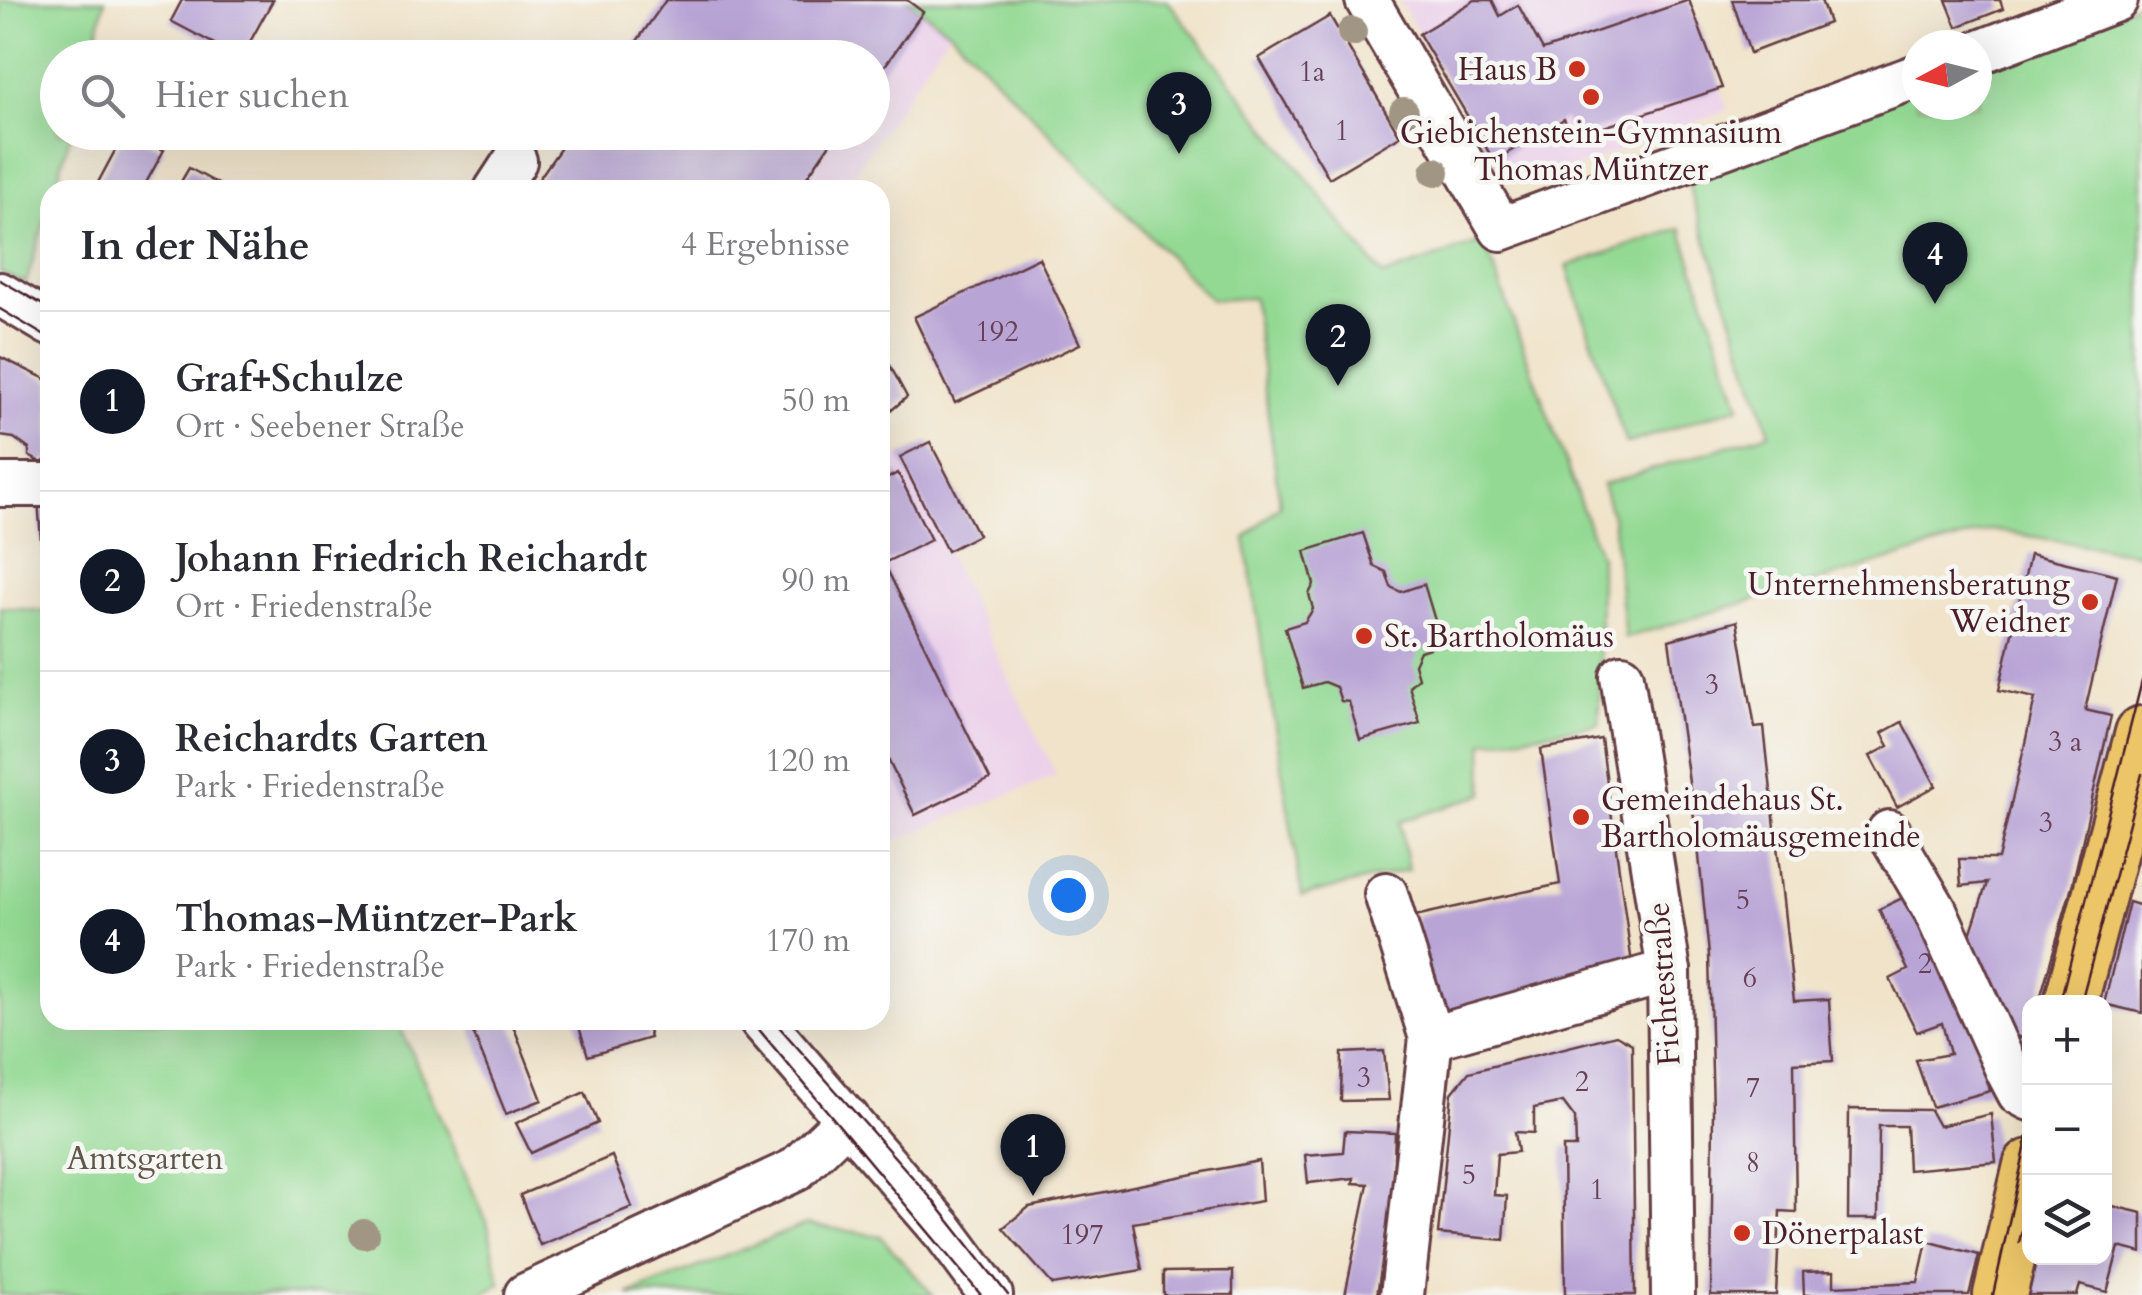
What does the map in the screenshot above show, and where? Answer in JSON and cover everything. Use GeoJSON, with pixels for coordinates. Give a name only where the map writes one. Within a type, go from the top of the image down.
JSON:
{"type":"FeatureCollection","features":[{"type":"Feature","properties":{"kind":"main road"},"geometry":{"type":"LineString","coordinates":[[2072,995],[2142,732]]}},
{"type":"Feature","properties":{"kind":"main road"},"geometry":{"type":"LineString","coordinates":[[2000,1295],[2028,1175]]}},
{"type":"Feature","properties":{"kind":"street"},"geometry":{"type":"LineString","coordinates":[[1992,47],[2116,0]]}},
{"type":"Feature","properties":{"kind":"street"},"geometry":{"type":"LineString","coordinates":[[1369,1],[1501,228],[1902,81]]}},
{"type":"Feature","properties":{"kind":"street"},"geometry":{"type":"LineString","coordinates":[[0,294],[40,318]]}},
{"type":"Feature","properties":{"kind":"street"},"geometry":{"type":"LineString","coordinates":[[0,485],[40,485]]}},
{"type":"Feature","properties":{"kind":"street","name":"Fichtestraße"},"geometry":{"type":"LineString","coordinates":[[1622,676],[1669,971],[1674,1295]]}},
{"type":"Feature","properties":{"kind":"street"},"geometry":{"type":"LineString","coordinates":[[1889,832],[1935,910],[2008,1072],[2022,1094]]}},
{"type":"Feature","properties":{"kind":"street"},"geometry":{"type":"LineString","coordinates":[[1386,894],[1431,1038],[1402,1295]]}},
{"type":"Feature","properties":{"kind":"street"},"geometry":{"type":"LineString","coordinates":[[1431,1038],[1669,971]]}},
{"type":"Feature","properties":{"kind":"street"},"geometry":{"type":"LineString","coordinates":[[771,1030],[945,1232],[991,1295]]}},
{"type":"Feature","properties":{"kind":"street"},"geometry":{"type":"LineString","coordinates":[[526,1295],[795,1170],[848,1119]]}},
{"type":"Feature","properties":{"kind":"shaded area"},"geometry":{"type":"Polygon","coordinates":[[[666,0],[907,0],[949,32],[890,119],[890,40],[637,40],[666,0]]]}},
{"type":"Feature","properties":{"kind":"shaded area","name":"Giebichenstein-Gymnasium Thomas Müntzer"},"geometry":{"type":"Polygon","coordinates":[[[1399,0],[1689,0],[1728,110],[1542,180],[1494,161],[1399,0]]]}},
{"type":"Feature","properties":{"kind":"shaded area"},"geometry":{"type":"Polygon","coordinates":[[[560,150],[869,150],[849,180],[539,180],[560,150]]]}},
{"type":"Feature","properties":{"kind":"shaded area"},"geometry":{"type":"Polygon","coordinates":[[[890,366],[907,397],[890,413],[890,366]]]}},
{"type":"Feature","properties":{"kind":"shaded area"},"geometry":{"type":"Polygon","coordinates":[[[890,436],[1056,775],[890,843],[890,436]]]}},
{"type":"Feature","properties":{"kind":"green space"},"geometry":{"type":"Polygon","coordinates":[[[0,0],[105,0],[96,40],[40,40],[40,150],[66,150],[57,180],[40,180],[40,236],[26,283],[0,273],[0,0]]]}},
{"type":"Feature","properties":{"kind":"green space"},"geometry":{"type":"Polygon","coordinates":[[[907,0],[1167,0],[1383,276],[1484,241],[1600,557],[1599,724],[1483,742],[1484,794],[1400,822],[1408,870],[1302,896],[1245,538],[1280,505],[1253,298],[1211,300],[951,32],[907,0]]]}},
{"type":"Feature","properties":{"kind":"green space"},"geometry":{"type":"Polygon","coordinates":[[[2142,2],[2142,554],[1991,530],[1625,638],[1612,516],[1602,485],[1770,433],[1685,175],[1902,93],[1902,120],[1992,120],[1992,59],[2142,2]]]}},
{"type":"Feature","properties":{"kind":"green space"},"geometry":{"type":"Polygon","coordinates":[[[1681,228],[1740,406],[1626,444],[1567,266],[1681,228]]]}},
{"type":"Feature","properties":{"kind":"green space","name":"Amtsgarten"},"geometry":{"type":"Polygon","coordinates":[[[0,607],[40,611],[40,1030],[401,1030],[488,1225],[500,1284],[478,1295],[0,1295],[0,607]]]}},
{"type":"Feature","properties":{"kind":"green space"},"geometry":{"type":"Polygon","coordinates":[[[806,1224],[880,1236],[933,1295],[628,1295],[806,1224]]]}},
{"type":"Feature","properties":{"kind":"building"},"geometry":{"type":"Polygon","coordinates":[[[182,0],[273,0],[251,40],[207,40],[171,21],[182,0]]]}},
{"type":"Feature","properties":{"kind":"building"},"geometry":{"type":"Polygon","coordinates":[[[666,0],[907,0],[923,12],[890,59],[890,40],[638,40],[666,0]]]}},
{"type":"Feature","properties":{"kind":"building","name":"Giebichenstein-Gymnasium Thomas Müntzer"},"geometry":{"type":"Polygon","coordinates":[[[1475,0],[1492,0],[1500,16],[1518,5],[1543,50],[1689,0],[1722,88],[1574,137],[1564,119],[1494,161],[1419,34],[1475,0]]]}},
{"type":"Feature","properties":{"kind":"building"},"geometry":{"type":"Polygon","coordinates":[[[1732,0],[1821,0],[1829,23],[1750,53],[1732,0]]]}},
{"type":"Feature","properties":{"kind":"building"},"geometry":{"type":"Polygon","coordinates":[[[1946,0],[2000,0],[2003,9],[1957,27],[1946,0]]]}},
{"type":"Feature","properties":{"kind":"building"},"geometry":{"type":"Polygon","coordinates":[[[1330,16],[1400,136],[1329,178],[1259,58],[1330,16]]]}},
{"type":"Feature","properties":{"kind":"building"},"geometry":{"type":"Polygon","coordinates":[[[115,150],[164,150],[148,180],[99,180],[115,150]]]}},
{"type":"Feature","properties":{"kind":"building"},"geometry":{"type":"Polygon","coordinates":[[[559,150],[826,150],[805,180],[538,180],[559,150]]]}},
{"type":"Feature","properties":{"kind":"building"},"geometry":{"type":"Polygon","coordinates":[[[189,168],[211,180],[182,180],[189,168]]]}},
{"type":"Feature","properties":{"kind":"building"},"geometry":{"type":"Polygon","coordinates":[[[1039,258],[1080,344],[955,403],[914,317],[1039,258]]]}},
{"type":"Feature","properties":{"kind":"building"},"geometry":{"type":"Polygon","coordinates":[[[0,357],[40,376],[40,462],[29,456],[29,449],[14,438],[0,436],[0,357]]]}},
{"type":"Feature","properties":{"kind":"building"},"geometry":{"type":"Polygon","coordinates":[[[890,366],[907,397],[890,411],[890,366]]]}},
{"type":"Feature","properties":{"kind":"building"},"geometry":{"type":"Polygon","coordinates":[[[930,442],[978,535],[947,551],[900,457],[930,442]]]}},
{"type":"Feature","properties":{"kind":"building"},"geometry":{"type":"Polygon","coordinates":[[[898,473],[931,540],[890,560],[890,477],[898,473]]]}},
{"type":"Feature","properties":{"kind":"building","name":"St. Bartholomäus"},"geometry":{"type":"Polygon","coordinates":[[[1363,533],[1374,566],[1386,572],[1391,587],[1401,592],[1424,584],[1442,644],[1420,651],[1414,664],[1418,678],[1409,686],[1420,723],[1360,740],[1349,702],[1341,701],[1336,687],[1324,682],[1303,688],[1285,628],[1305,622],[1313,609],[1309,594],[1314,584],[1305,551],[1363,533]]]}},
{"type":"Feature","properties":{"kind":"building"},"geometry":{"type":"Polygon","coordinates":[[[2030,554],[2117,575],[2085,710],[2111,716],[2073,882],[2041,995],[2022,995],[2022,1038],[1997,1028],[1966,947],[1987,883],[1961,886],[1959,859],[1998,859],[2035,698],[1999,690],[2030,554]]]}},
{"type":"Feature","properties":{"kind":"building"},"geometry":{"type":"Polygon","coordinates":[[[890,575],[990,779],[915,815],[890,764],[890,575]]]}},
{"type":"Feature","properties":{"kind":"building"},"geometry":{"type":"Polygon","coordinates":[[[1737,621],[1755,728],[1764,727],[1794,1001],[1829,999],[1833,1061],[1794,1063],[1796,1212],[1780,1211],[1776,1295],[1711,1295],[1713,1112],[1709,955],[1669,640],[1737,621]]]}},
{"type":"Feature","properties":{"kind":"building"},"geometry":{"type":"Polygon","coordinates":[[[1902,722],[1936,786],[1897,807],[1870,756],[1889,746],[1882,733],[1902,722]]]}},
{"type":"Feature","properties":{"kind":"building","name":"Gemeindehaus St. Bartholomäusgemeinde"},"geometry":{"type":"Polygon","coordinates":[[[1601,739],[1633,971],[1436,1017],[1415,916],[1560,884],[1541,749],[1601,739]]]}},
{"type":"Feature","properties":{"kind":"building"},"geometry":{"type":"Polygon","coordinates":[[[1913,893],[1969,1010],[1990,1091],[1932,1107],[1916,1060],[1950,1054],[1942,1023],[1917,1032],[1890,979],[1908,970],[1879,909],[1913,893]]]}},
{"type":"Feature","properties":{"kind":"building"},"geometry":{"type":"Polygon","coordinates":[[[2129,902],[2142,906],[2142,1013],[2112,1006],[2112,995],[2106,995],[2129,902]]]}},
{"type":"Feature","properties":{"kind":"building"},"geometry":{"type":"Polygon","coordinates":[[[472,1030],[515,1030],[542,1100],[506,1114],[472,1030]]]}},
{"type":"Feature","properties":{"kind":"building"},"geometry":{"type":"Polygon","coordinates":[[[580,1030],[648,1030],[650,1038],[588,1056],[580,1030]]]}},
{"type":"Feature","properties":{"kind":"building"},"geometry":{"type":"Polygon","coordinates":[[[1616,1035],[1632,1044],[1635,1295],[1565,1295],[1563,1147],[1576,1147],[1575,1118],[1563,1102],[1534,1108],[1534,1133],[1515,1132],[1518,1152],[1497,1154],[1494,1195],[1507,1196],[1504,1240],[1438,1234],[1452,1093],[1469,1072],[1616,1035]]]}},
{"type":"Feature","properties":{"kind":"building"},"geometry":{"type":"Polygon","coordinates":[[[1384,1051],[1389,1100],[1341,1101],[1342,1053],[1384,1051]]]}},
{"type":"Feature","properties":{"kind":"building"},"geometry":{"type":"Polygon","coordinates":[[[585,1092],[598,1123],[531,1153],[516,1123],[585,1092]]]}},
{"type":"Feature","properties":{"kind":"building"},"geometry":{"type":"Polygon","coordinates":[[[1849,1109],[1930,1110],[1939,1126],[1991,1114],[1996,1162],[1908,1170],[1906,1126],[1879,1126],[1878,1219],[1848,1219],[1849,1109]]]}},
{"type":"Feature","properties":{"kind":"building"},"geometry":{"type":"Polygon","coordinates":[[[1345,1131],[1395,1133],[1393,1188],[1377,1295],[1345,1295],[1368,1184],[1353,1183],[1354,1178],[1308,1183],[1305,1155],[1343,1152],[1345,1131]]]}},
{"type":"Feature","properties":{"kind":"building"},"geometry":{"type":"Polygon","coordinates":[[[612,1156],[632,1207],[540,1245],[520,1195],[612,1156]]]}},
{"type":"Feature","properties":{"kind":"building"},"geometry":{"type":"Polygon","coordinates":[[[1259,1161],[1262,1201],[1133,1223],[1142,1270],[1053,1285],[1003,1228],[1029,1207],[1259,1161]]]}},
{"type":"Feature","properties":{"kind":"building"},"geometry":{"type":"Polygon","coordinates":[[[2112,1206],[2142,1213],[2142,1253],[2119,1247],[2107,1292],[2080,1285],[2077,1295],[2026,1295],[2035,1265],[2112,1265],[2112,1206]]]}},
{"type":"Feature","properties":{"kind":"building"},"geometry":{"type":"Polygon","coordinates":[[[1927,1241],[1979,1255],[1969,1295],[1804,1295],[1803,1272],[1834,1271],[1834,1286],[1918,1282],[1927,1241]]]}},
{"type":"Feature","properties":{"kind":"building"},"geometry":{"type":"Polygon","coordinates":[[[1233,1271],[1233,1295],[1163,1295],[1163,1272],[1233,1271]]]}},
{"type":"Feature","properties":{"kind":"tram line"},"geometry":{"type":"LineString","coordinates":[[0,280],[40,303]]}},
{"type":"Feature","properties":{"kind":"tram line"},"geometry":{"type":"LineString","coordinates":[[0,309],[40,333]]}},
{"type":"Feature","properties":{"kind":"tram line"},"geometry":{"type":"LineString","coordinates":[[2062,995],[2142,681]]}},
{"type":"Feature","properties":{"kind":"tram line"},"geometry":{"type":"LineString","coordinates":[[2083,995],[2142,774]]}},
{"type":"Feature","properties":{"kind":"tram line"},"geometry":{"type":"LineString","coordinates":[[759,1030],[981,1295]]}},
{"type":"Feature","properties":{"kind":"tram line"},"geometry":{"type":"LineString","coordinates":[[782,1030],[931,1198],[1008,1295]]}},
{"type":"Feature","properties":{"kind":"tram line"},"geometry":{"type":"LineString","coordinates":[[1993,1295],[2022,1163]]}},
{"type":"Feature","properties":{"kind":"tram line"},"geometry":{"type":"LineString","coordinates":[[2019,1242],[2022,1231]]}},
{"type":"Feature","properties":{"kind":"place","name":"Haus B"},"geometry":{"type":"Point","coordinates":[1577,69]}},
{"type":"Feature","properties":{"kind":"place","name":"Giebichenstein-Gymnasium Thomas Müntzer"},"geometry":{"type":"Point","coordinates":[1591,97]}},
{"type":"Feature","properties":{"kind":"place","name":"Reichardts Garten"},"geometry":{"type":"Point","coordinates":[1179,154]}},
{"type":"Feature","properties":{"kind":"place","name":"Thomas-Müntzer-Park"},"geometry":{"type":"Point","coordinates":[1935,304]}},
{"type":"Feature","properties":{"kind":"place","name":"Johann Friedrich Reichardt"},"geometry":{"type":"Point","coordinates":[1338,386]}},
{"type":"Feature","properties":{"kind":"place","name":"Unternehmensberatung Weidner"},"geometry":{"type":"Point","coordinates":[2090,602]}},
{"type":"Feature","properties":{"kind":"place","name":"St. Bartholomäus"},"geometry":{"type":"Point","coordinates":[1364,636]}},
{"type":"Feature","properties":{"kind":"place","name":"Gemeindehaus St. Bartholomäusgemeinde"},"geometry":{"type":"Point","coordinates":[1581,817]}},
{"type":"Feature","properties":{"kind":"place","name":"Graf+Schulze"},"geometry":{"type":"Point","coordinates":[1033,1196]}},
{"type":"Feature","properties":{"kind":"place","name":"Dönerpalast"},"geometry":{"type":"Point","coordinates":[1742,1233]}}]}
